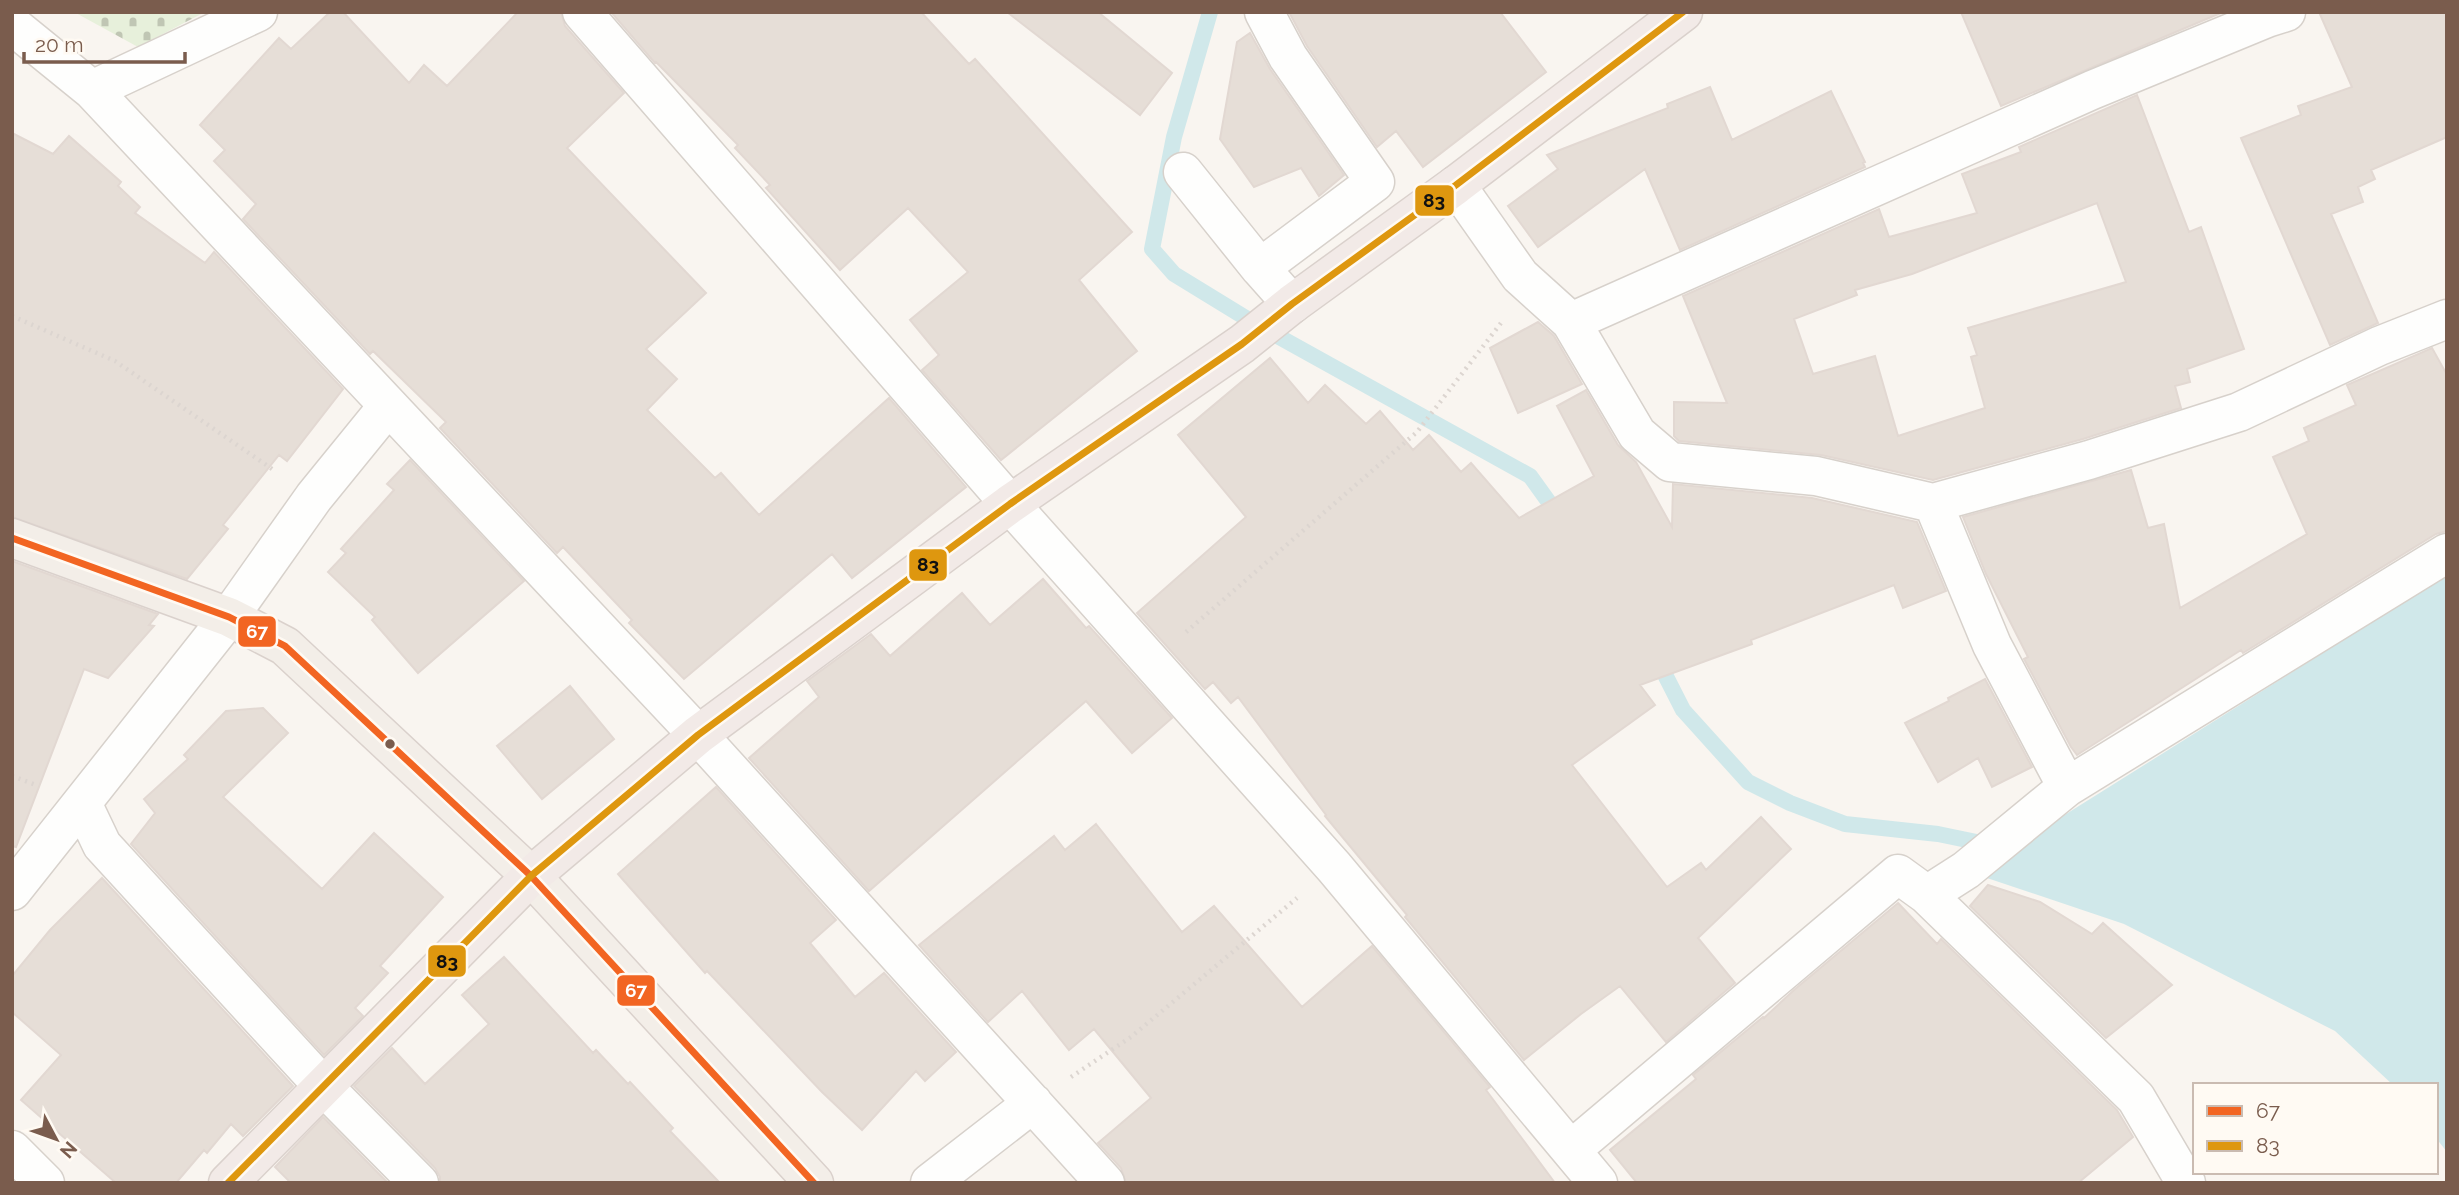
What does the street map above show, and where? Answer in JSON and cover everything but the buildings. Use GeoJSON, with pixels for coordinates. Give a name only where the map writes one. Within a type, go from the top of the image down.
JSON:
{"type":"FeatureCollection","features":[{"type":"Feature","properties":{"kind":"highway"},"geometry":{"type":"LineString","coordinates":[[228,1183],[531,876],[698,735],[1010,504],[1242,344],[1683,12]]}},
{"type":"Feature","properties":{"kind":"main road"},"geometry":{"type":"LineString","coordinates":[[12,538],[229,617],[285,646],[531,876],[814,1183]]}},
{"type":"Feature","properties":{"kind":"street"},"geometry":{"type":"LineString","coordinates":[[92,90],[258,12]]}},
{"type":"Feature","properties":{"kind":"street"},"geometry":{"type":"LineString","coordinates":[[582,12],[1010,504],[1334,867],[1597,1182]]}},
{"type":"Feature","properties":{"kind":"street"},"geometry":{"type":"LineString","coordinates":[[1260,268],[1376,182],[1288,57],[1264,12]]}},
{"type":"Feature","properties":{"kind":"street"},"geometry":{"type":"LineString","coordinates":[[1560,312],[2286,12]]}},
{"type":"Feature","properties":{"kind":"street"},"geometry":{"type":"LineString","coordinates":[[12,25],[92,90],[698,735],[1105,1183]]}},
{"type":"Feature","properties":{"kind":"street"},"geometry":{"type":"LineString","coordinates":[[1183,172],[1260,268],[1284,311]]}},
{"type":"Feature","properties":{"kind":"street"},"geometry":{"type":"LineString","coordinates":[[1456,185],[1520,276],[1560,312],[1637,434],[1670,462],[1816,476],[1933,503],[2090,460],[2239,412],[2379,346],[2447,319]]}},
{"type":"Feature","properties":{"kind":"street"},"geometry":{"type":"LineString","coordinates":[[12,891],[229,617],[314,497],[388,406]]}},
{"type":"Feature","properties":{"kind":"street"},"geometry":{"type":"LineString","coordinates":[[1933,503],[1992,645],[2067,787]]}},
{"type":"Feature","properties":{"kind":"street"},"geometry":{"type":"LineString","coordinates":[[1927,895],[1966,870],[2067,787],[2447,553]]}},
{"type":"Feature","properties":{"kind":"street"},"geometry":{"type":"LineString","coordinates":[[82,803],[102,845],[324,1087],[418,1183]]}},
{"type":"Feature","properties":{"kind":"street"},"geometry":{"type":"LineString","coordinates":[[1571,1150],[1898,874],[1927,895],[2136,1098],[2186,1183]]}},
{"type":"Feature","properties":{"kind":"street"},"geometry":{"type":"LineString","coordinates":[[930,1183],[1033,1103]]}},
{"type":"Feature","properties":{"kind":"street"},"geometry":{"type":"LineString","coordinates":[[12,1150],[44,1183]]}},
{"type":"Feature","properties":{"kind":"path"},"geometry":{"type":"LineString","coordinates":[[1151,662],[1417,432],[1444,393],[1501,323],[1560,312]]}},
{"type":"Feature","properties":{"kind":"path"},"geometry":{"type":"LineString","coordinates":[[12,316],[115,361],[314,497]]}},
{"type":"Feature","properties":{"kind":"path"},"geometry":{"type":"LineString","coordinates":[[1033,1103],[1131,1037],[1334,867]]}},
{"type":"Feature","properties":{"kind":"green space"},"geometry":{"type":"Polygon","coordinates":[[[74,12],[205,12],[138,47],[74,12]]]}},
{"type":"Feature","properties":{"kind":"water"},"geometry":{"type":"Polygon","coordinates":[[[2447,575],[2447,1152],[2438,1141],[2438,1083],[2391,1083],[2335,1031],[2124,924],[1987,878],[2047,826],[2447,575]]]}},
{"type":"Feature","properties":{"kind":"waterway"},"geometry":{"type":"LineString","coordinates":[[1210,12],[1174,137],[1152,249],[1174,274],[1254,323],[1530,476],[1561,519]]}},
{"type":"Feature","properties":{"kind":"waterway"},"geometry":{"type":"LineString","coordinates":[[1657,659],[1683,710],[1748,782],[1790,803],[1845,824],[1938,834],[1991,845]]}},
{"type":"Feature","properties":{"kind":"transit line","name":"83"},"geometry":{"type":"LineString","coordinates":[[228,1183],[531,876],[698,735],[1010,504],[1242,344],[1683,12]]}},
{"type":"Feature","properties":{"kind":"transit line","name":"67"},"geometry":{"type":"LineString","coordinates":[[12,538],[229,617],[285,646],[531,876],[814,1183]]}}]}
